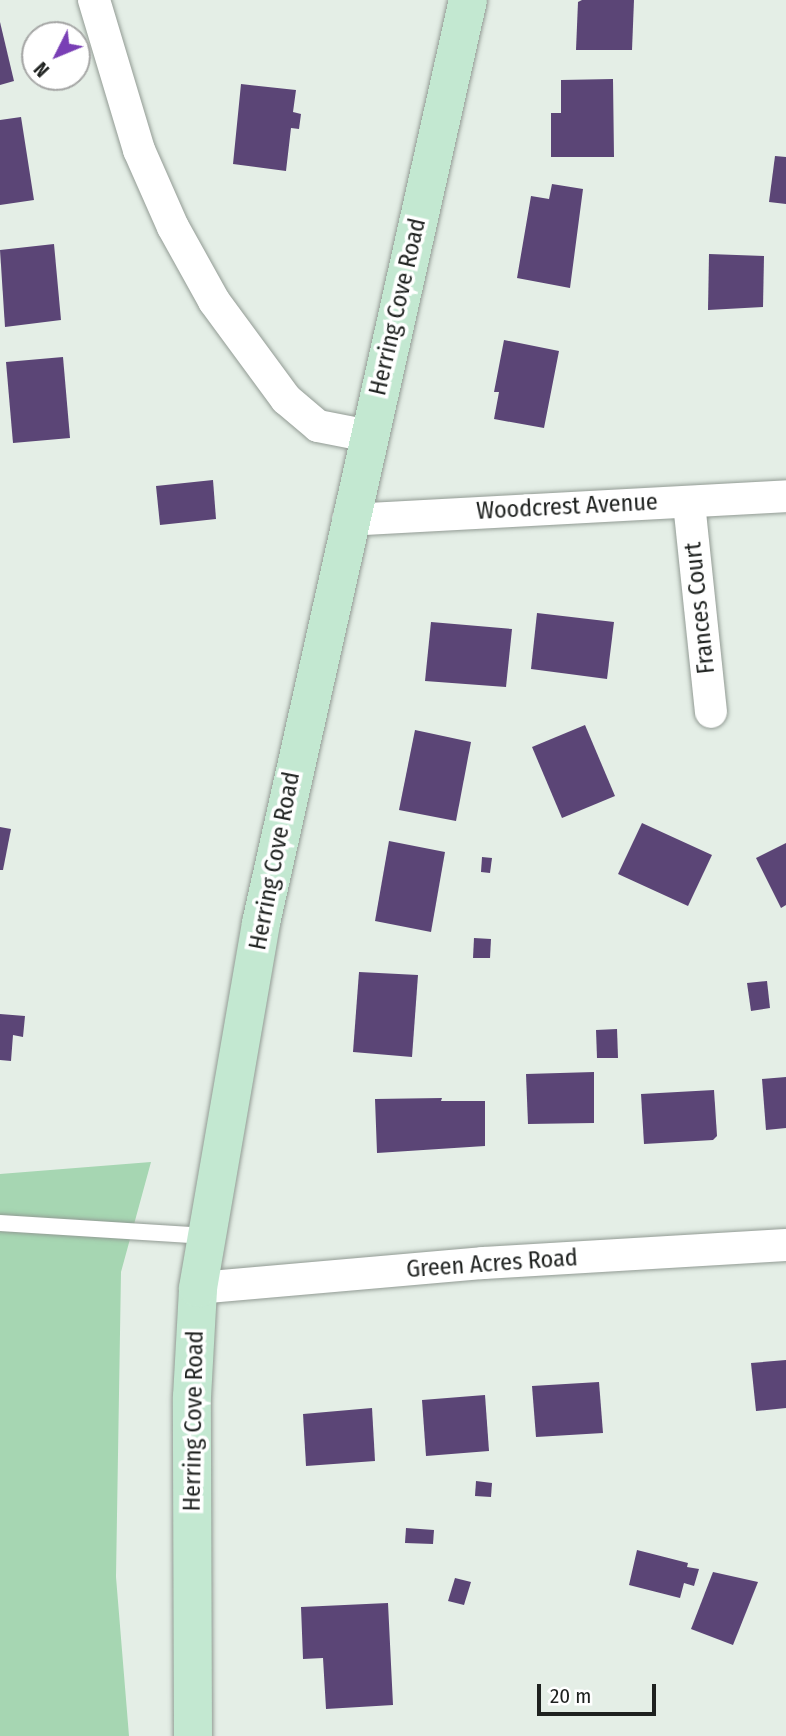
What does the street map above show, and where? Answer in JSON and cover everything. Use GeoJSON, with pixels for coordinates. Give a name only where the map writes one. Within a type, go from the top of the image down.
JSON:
{"type":"FeatureCollection","features":[{"type":"Feature","properties":{"kind":"main road","name":"Herring Cove Road"},"geometry":{"type":"LineString","coordinates":[[193,1736],[192,1397],[198,1288],[261,923],[348,520],[468,0]]}},
{"type":"Feature","properties":{"kind":"street"},"geometry":{"type":"LineString","coordinates":[[94,0],[125,109],[155,189],[214,302],[286,399],[318,426],[369,436]]}},
{"type":"Feature","properties":{"kind":"street","name":"Woodcrest Avenue"},"geometry":{"type":"LineString","coordinates":[[348,520],[786,496]]}},
{"type":"Feature","properties":{"kind":"street","name":"Frances Court"},"geometry":{"type":"LineString","coordinates":[[689,503],[711,712]]}},
{"type":"Feature","properties":{"kind":"street","name":"Green Acres Road"},"geometry":{"type":"LineString","coordinates":[[198,1288],[483,1263],[786,1245]]}},
{"type":"Feature","properties":{"kind":"lane"},"geometry":{"type":"LineString","coordinates":[[0,1223],[207,1236]]}},
{"type":"Feature","properties":{"kind":"green space"},"geometry":{"type":"Polygon","coordinates":[[[151,1162],[121,1272],[116,1577],[129,1736],[0,1736],[0,1174],[151,1162]]]}},
{"type":"Feature","properties":{"kind":"building"},"geometry":{"type":"Polygon","coordinates":[[[634,0],[632,50],[576,50],[578,2],[634,0]]]}},
{"type":"Feature","properties":{"kind":"building"},"geometry":{"type":"Polygon","coordinates":[[[0,22],[14,81],[0,85],[0,22]]]}},
{"type":"Feature","properties":{"kind":"building"},"geometry":{"type":"Polygon","coordinates":[[[613,79],[614,157],[551,157],[551,113],[561,113],[561,80],[613,79]]]}},
{"type":"Feature","properties":{"kind":"building"},"geometry":{"type":"Polygon","coordinates":[[[241,84],[296,90],[293,112],[301,114],[299,129],[291,128],[286,171],[233,164],[241,84]]]}},
{"type":"Feature","properties":{"kind":"building"},"geometry":{"type":"Polygon","coordinates":[[[21,117],[34,200],[0,205],[0,120],[21,117]]]}},
{"type":"Feature","properties":{"kind":"building"},"geometry":{"type":"Polygon","coordinates":[[[775,156],[786,157],[786,204],[769,202],[775,156]]]}},
{"type":"Feature","properties":{"kind":"building"},"geometry":{"type":"Polygon","coordinates":[[[552,184],[583,189],[570,288],[517,278],[531,196],[549,199],[552,184]]]}},
{"type":"Feature","properties":{"kind":"building"},"geometry":{"type":"Polygon","coordinates":[[[54,244],[61,320],[5,327],[0,250],[54,244]]]}},
{"type":"Feature","properties":{"kind":"building"},"geometry":{"type":"Polygon","coordinates":[[[709,254],[764,256],[763,307],[708,310],[709,254]]]}},
{"type":"Feature","properties":{"kind":"building"},"geometry":{"type":"Polygon","coordinates":[[[504,340],[559,351],[544,428],[494,419],[499,392],[494,392],[504,340]]]}},
{"type":"Feature","properties":{"kind":"building"},"geometry":{"type":"Polygon","coordinates":[[[63,357],[70,438],[13,443],[6,362],[63,357]]]}},
{"type":"Feature","properties":{"kind":"building"},"geometry":{"type":"Polygon","coordinates":[[[213,480],[216,519],[160,525],[156,486],[213,480]]]}},
{"type":"Feature","properties":{"kind":"building"},"geometry":{"type":"Polygon","coordinates":[[[537,613],[614,622],[607,679],[531,669],[537,613]]]}},
{"type":"Feature","properties":{"kind":"building"},"geometry":{"type":"Polygon","coordinates":[[[431,622],[512,629],[506,687],[425,681],[431,622]]]}},
{"type":"Feature","properties":{"kind":"building"},"geometry":{"type":"Polygon","coordinates":[[[585,725],[615,796],[562,818],[532,747],[585,725]]]}},
{"type":"Feature","properties":{"kind":"building"},"geometry":{"type":"Polygon","coordinates":[[[415,730],[471,742],[456,821],[399,810],[415,730]]]}},
{"type":"Feature","properties":{"kind":"building"},"geometry":{"type":"Polygon","coordinates":[[[642,823],[712,855],[688,906],[618,874],[642,823]]]}},
{"type":"Feature","properties":{"kind":"building"},"geometry":{"type":"Polygon","coordinates":[[[0,827],[11,829],[3,870],[0,870],[0,827]]]}},
{"type":"Feature","properties":{"kind":"building"},"geometry":{"type":"Polygon","coordinates":[[[389,841],[445,852],[431,932],[375,921],[389,841]]]}},
{"type":"Feature","properties":{"kind":"building"},"geometry":{"type":"Polygon","coordinates":[[[786,843],[786,905],[781,908],[756,858],[786,843]]]}},
{"type":"Feature","properties":{"kind":"building"},"geometry":{"type":"Polygon","coordinates":[[[482,857],[492,858],[490,873],[481,872],[482,857]]]}},
{"type":"Feature","properties":{"kind":"building"},"geometry":{"type":"Polygon","coordinates":[[[474,938],[491,939],[490,958],[473,958],[474,938]]]}},
{"type":"Feature","properties":{"kind":"building"},"geometry":{"type":"Polygon","coordinates":[[[359,972],[418,975],[412,1057],[353,1052],[359,972]]]}},
{"type":"Feature","properties":{"kind":"building"},"geometry":{"type":"Polygon","coordinates":[[[767,981],[770,1008],[751,1011],[747,983],[767,981]]]}},
{"type":"Feature","properties":{"kind":"building"},"geometry":{"type":"Polygon","coordinates":[[[0,1014],[25,1016],[23,1037],[13,1035],[11,1061],[0,1060],[0,1014]]]}},
{"type":"Feature","properties":{"kind":"building"},"geometry":{"type":"Polygon","coordinates":[[[617,1029],[618,1058],[597,1058],[596,1030],[617,1029]]]}},
{"type":"Feature","properties":{"kind":"building"},"geometry":{"type":"Polygon","coordinates":[[[594,1072],[594,1123],[528,1124],[526,1074],[594,1072]]]}},
{"type":"Feature","properties":{"kind":"building"},"geometry":{"type":"Polygon","coordinates":[[[786,1077],[786,1128],[766,1130],[762,1079],[786,1077]]]}},
{"type":"Feature","properties":{"kind":"building"},"geometry":{"type":"Polygon","coordinates":[[[714,1090],[717,1136],[713,1140],[644,1144],[641,1094],[714,1090]]]}},
{"type":"Feature","properties":{"kind":"building"},"geometry":{"type":"Polygon","coordinates":[[[442,1098],[441,1101],[485,1101],[485,1146],[377,1153],[375,1099],[442,1098]]]}},
{"type":"Feature","properties":{"kind":"building"},"geometry":{"type":"Polygon","coordinates":[[[786,1360],[786,1408],[756,1411],[751,1363],[786,1360]]]}},
{"type":"Feature","properties":{"kind":"building"},"geometry":{"type":"Polygon","coordinates":[[[599,1382],[603,1433],[536,1437],[532,1386],[599,1382]]]}},
{"type":"Feature","properties":{"kind":"building"},"geometry":{"type":"Polygon","coordinates":[[[485,1395],[489,1451],[426,1456],[422,1400],[485,1395]]]}},
{"type":"Feature","properties":{"kind":"building"},"geometry":{"type":"Polygon","coordinates":[[[372,1408],[375,1461],[306,1466],[303,1414],[372,1408]]]}},
{"type":"Feature","properties":{"kind":"building"},"geometry":{"type":"Polygon","coordinates":[[[476,1481],[492,1483],[491,1497],[475,1496],[476,1481]]]}},
{"type":"Feature","properties":{"kind":"building"},"geometry":{"type":"Polygon","coordinates":[[[406,1528],[434,1530],[433,1544],[405,1543],[406,1528]]]}},
{"type":"Feature","properties":{"kind":"building"},"geometry":{"type":"Polygon","coordinates":[[[637,1550],[688,1563],[687,1567],[699,1569],[694,1586],[684,1583],[680,1598],[629,1585],[637,1550]]]}},
{"type":"Feature","properties":{"kind":"building"},"geometry":{"type":"Polygon","coordinates":[[[713,1572],[758,1582],[733,1645],[691,1629],[713,1572]]]}},
{"type":"Feature","properties":{"kind":"building"},"geometry":{"type":"Polygon","coordinates":[[[455,1578],[471,1582],[464,1605],[448,1601],[455,1578]]]}},
{"type":"Feature","properties":{"kind":"building"},"geometry":{"type":"Polygon","coordinates":[[[388,1603],[393,1705],[326,1709],[323,1658],[303,1659],[301,1607],[388,1603]]]}}]}
